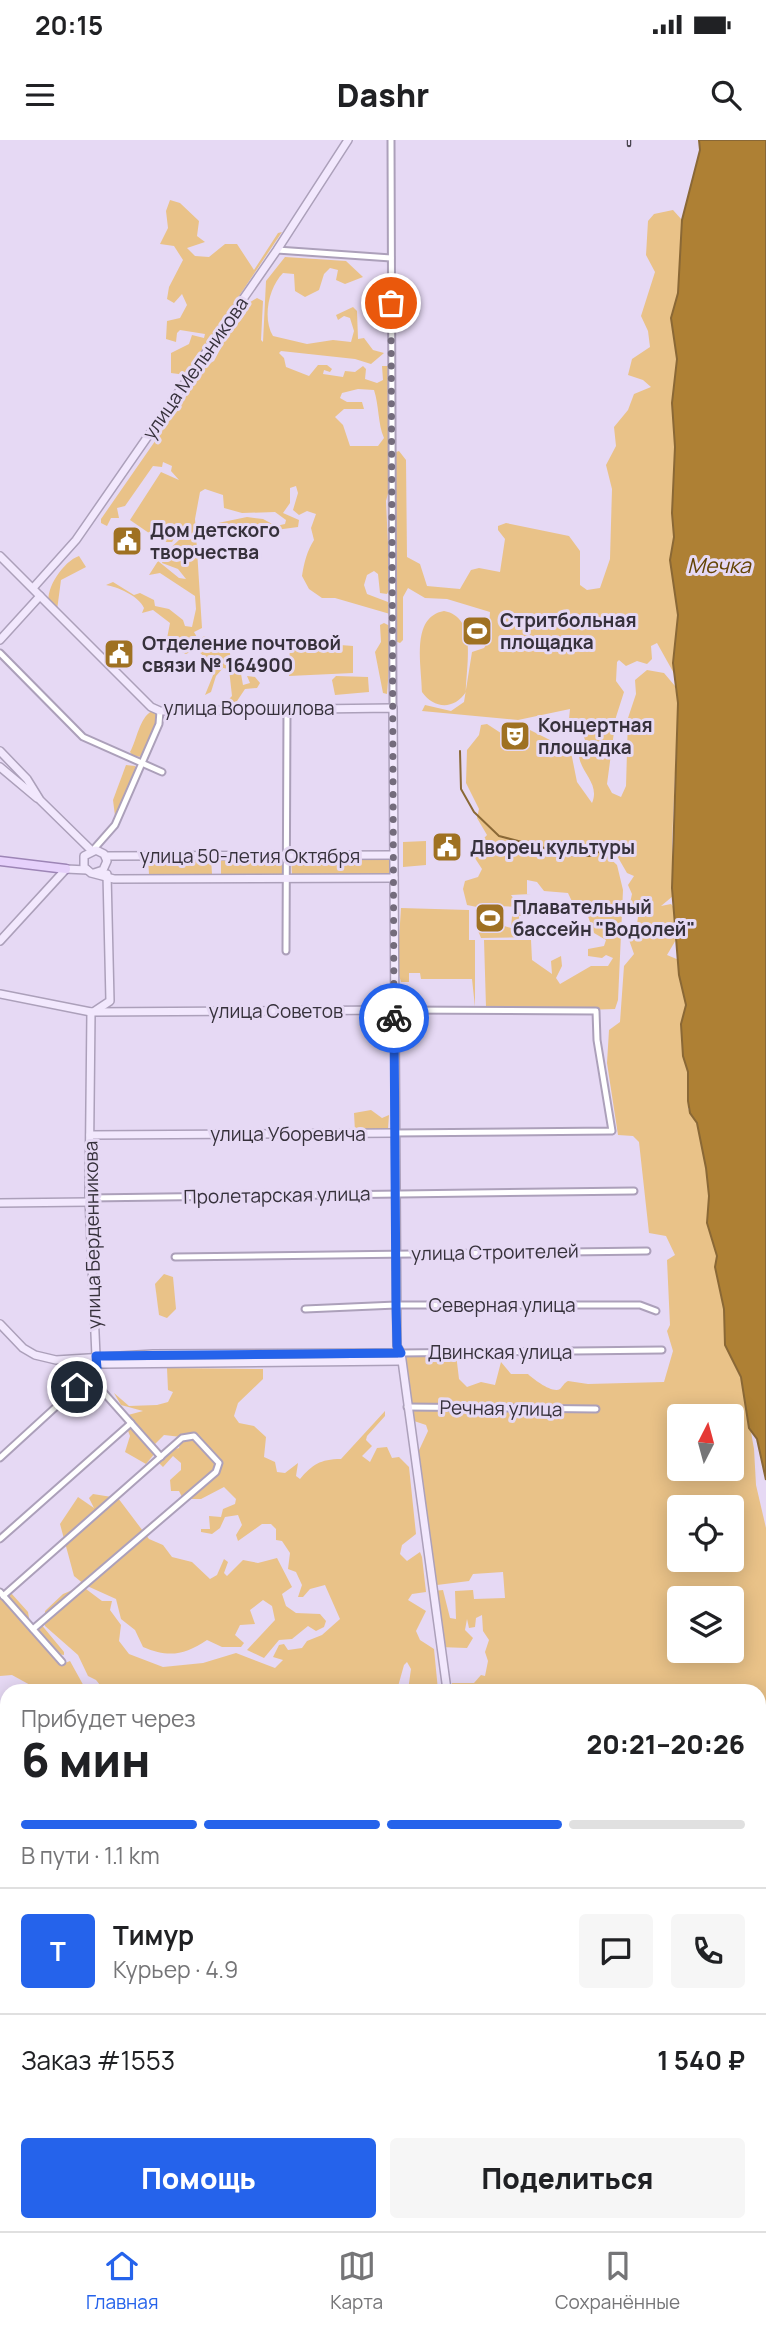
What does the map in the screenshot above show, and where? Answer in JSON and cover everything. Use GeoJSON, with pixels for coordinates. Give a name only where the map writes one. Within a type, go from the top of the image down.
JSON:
{"type":"FeatureCollection","features":[{"type":"Feature","properties":{"kind":"main road"},"geometry":{"type":"LineString","coordinates":[[0,861],[66,869]]}},
{"type":"Feature","properties":{"kind":"street","name":"улица Мельникова"},"geometry":{"type":"LineString","coordinates":[[33,588],[76,540],[277,250],[348,140]]}},
{"type":"Feature","properties":{"kind":"street"},"geometry":{"type":"LineString","coordinates":[[391,140],[394,1194],[397,1346],[401,1357],[446,1684]]}},
{"type":"Feature","properties":{"kind":"street"},"geometry":{"type":"LineString","coordinates":[[277,250],[391,258]]}},
{"type":"Feature","properties":{"kind":"street","name":"улица Ворошилова"},"geometry":{"type":"LineString","coordinates":[[0,556],[147,705],[160,710],[393,708]]}},
{"type":"Feature","properties":{"kind":"street"},"geometry":{"type":"LineString","coordinates":[[0,640],[40,596]]}},
{"type":"Feature","properties":{"kind":"street"},"geometry":{"type":"LineString","coordinates":[[0,653],[83,737],[162,772]]}},
{"type":"Feature","properties":{"kind":"street"},"geometry":{"type":"LineString","coordinates":[[286,709],[286,951]]}},
{"type":"Feature","properties":{"kind":"street"},"geometry":{"type":"LineString","coordinates":[[95,855],[103,870],[91,872],[95,855],[107,833],[115,825],[143,764],[159,724],[160,710]]}},
{"type":"Feature","properties":{"kind":"street"},"geometry":{"type":"LineString","coordinates":[[0,751],[27,779],[40,800]]}},
{"type":"Feature","properties":{"kind":"street"},"geometry":{"type":"LineString","coordinates":[[0,767],[19,786],[40,800],[95,855],[108,877],[110,1001],[113,1012]]}},
{"type":"Feature","properties":{"kind":"street"},"geometry":{"type":"LineString","coordinates":[[0,941],[66,869],[95,855]]}},
{"type":"Feature","properties":{"kind":"street","name":"улица 50-летия Октября"},"geometry":{"type":"LineString","coordinates":[[95,855],[394,855]]}},
{"type":"Feature","properties":{"kind":"street","name":"улица 50-летия Октября"},"geometry":{"type":"LineString","coordinates":[[66,869],[108,877],[394,878]]}},
{"type":"Feature","properties":{"kind":"street","name":"улица Советов"},"geometry":{"type":"LineString","coordinates":[[0,994],[91,1012],[596,1012],[597,1040],[611,1131]]}},
{"type":"Feature","properties":{"kind":"street"},"geometry":{"type":"LineString","coordinates":[[91,1012],[110,1001]]}},
{"type":"Feature","properties":{"kind":"street","name":"улица Берденникова"},"geometry":{"type":"LineString","coordinates":[[91,1012],[89,1200],[97,1359]]}},
{"type":"Feature","properties":{"kind":"street","name":"улица Уборевича"},"geometry":{"type":"LineString","coordinates":[[90,1135],[611,1131]]}},
{"type":"Feature","properties":{"kind":"street","name":"Пролетарская улица"},"geometry":{"type":"LineString","coordinates":[[0,1203],[634,1191]]}},
{"type":"Feature","properties":{"kind":"street","name":"улица Строителей"},"geometry":{"type":"LineString","coordinates":[[175,1257],[647,1251]]}},
{"type":"Feature","properties":{"kind":"street","name":"Северная улица"},"geometry":{"type":"LineString","coordinates":[[304,1309],[640,1305],[656,1311]]}},
{"type":"Feature","properties":{"kind":"street","name":"Двинская улица"},"geometry":{"type":"LineString","coordinates":[[0,1324],[23,1348],[35,1355],[55,1360],[401,1357],[662,1350]]}},
{"type":"Feature","properties":{"kind":"street"},"geometry":{"type":"LineString","coordinates":[[0,1458],[97,1368],[97,1359]]}},
{"type":"Feature","properties":{"kind":"street"},"geometry":{"type":"LineString","coordinates":[[89,1376],[161,1457]]}},
{"type":"Feature","properties":{"kind":"street","name":"Речная улица"},"geometry":{"type":"LineString","coordinates":[[407,1407],[596,1409]]}},
{"type":"Feature","properties":{"kind":"street"},"geometry":{"type":"LineString","coordinates":[[0,1539],[131,1423]]}},
{"type":"Feature","properties":{"kind":"street"},"geometry":{"type":"LineString","coordinates":[[33,1629],[220,1466],[201,1443],[190,1435],[161,1457],[2,1594],[62,1662]]}},
{"type":"Feature","properties":{"kind":"shaded area"},"geometry":{"type":"Polygon","coordinates":[[[170,200],[180,203],[199,221],[197,236],[205,242],[187,248],[195,256],[209,257],[225,244],[237,244],[254,270],[278,233],[282,232],[186,375],[171,373],[171,353],[189,344],[192,335],[204,338],[205,334],[180,330],[176,342],[166,339],[167,321],[180,318],[187,305],[182,294],[174,303],[167,299],[169,287],[183,260],[174,246],[160,244],[168,228],[166,211],[170,200]]]}},
{"type":"Feature","properties":{"kind":"shaded area"},"geometry":{"type":"Polygon","coordinates":[[[673,210],[682,220],[678,293],[671,318],[677,359],[672,403],[675,447],[672,513],[674,537],[670,560],[678,615],[673,663],[676,677],[657,643],[651,646],[652,659],[647,664],[637,661],[626,666],[619,660],[617,662],[616,681],[624,692],[616,717],[607,784],[612,793],[621,797],[626,786],[628,718],[636,694],[635,680],[647,670],[664,673],[675,686],[678,703],[672,843],[673,896],[661,906],[671,904],[676,910],[674,922],[665,930],[677,938],[667,955],[679,960],[686,1005],[681,1024],[683,1056],[688,1072],[688,1109],[697,1123],[706,1168],[709,1196],[707,1223],[717,1256],[715,1267],[724,1309],[725,1345],[742,1381],[754,1449],[756,1485],[766,1528],[766,1684],[452,1684],[474,1683],[481,1675],[485,1676],[488,1661],[485,1652],[489,1640],[483,1631],[482,1615],[476,1618],[475,1627],[469,1628],[467,1619],[465,1630],[473,1638],[467,1648],[439,1647],[433,1591],[443,1590],[450,1618],[456,1619],[455,1591],[473,1590],[474,1599],[505,1598],[503,1572],[473,1574],[469,1581],[437,1585],[414,1461],[428,1431],[426,1425],[414,1421],[403,1355],[456,1354],[459,1379],[467,1387],[481,1382],[495,1385],[501,1362],[511,1374],[528,1374],[543,1385],[557,1390],[568,1381],[588,1384],[664,1382],[673,1351],[667,1331],[670,1325],[667,1260],[675,1255],[666,1236],[649,1233],[639,1142],[633,1136],[618,1135],[607,1063],[609,1030],[620,1022],[624,966],[634,954],[628,937],[631,929],[637,925],[638,916],[629,908],[632,894],[628,885],[634,876],[627,873],[616,854],[601,850],[617,865],[623,890],[618,1000],[615,1009],[554,1011],[553,1007],[486,1007],[484,940],[531,940],[532,960],[552,974],[551,961],[561,956],[562,966],[556,978],[560,984],[591,966],[608,966],[613,958],[606,955],[602,958],[588,956],[588,949],[604,946],[606,940],[594,933],[585,908],[575,908],[568,893],[544,891],[537,882],[527,880],[527,894],[531,894],[511,895],[520,907],[496,906],[487,909],[467,905],[463,889],[465,881],[478,877],[482,869],[471,852],[487,835],[477,818],[479,809],[466,783],[467,750],[479,735],[481,725],[487,724],[513,741],[521,740],[523,733],[530,730],[552,741],[569,742],[577,782],[592,803],[593,789],[581,765],[579,751],[584,748],[603,760],[607,756],[586,743],[581,728],[568,729],[570,709],[518,720],[422,711],[425,705],[451,711],[464,702],[472,652],[484,648],[488,642],[490,612],[447,599],[425,598],[408,588],[403,597],[403,640],[400,643],[395,641],[393,453],[399,451],[406,460],[407,557],[420,564],[427,586],[460,589],[471,570],[479,568],[500,572],[505,539],[498,526],[506,523],[569,536],[580,551],[580,585],[587,590],[600,588],[610,559],[612,489],[606,465],[616,446],[614,427],[628,410],[634,394],[651,387],[643,380],[628,375],[632,359],[650,347],[648,331],[641,316],[655,272],[646,255],[648,221],[654,214],[673,210]]]}},
{"type":"Feature","properties":{"kind":"shaded area"},"geometry":{"type":"Polygon","coordinates":[[[285,257],[346,261],[363,277],[345,284],[336,280],[338,270],[330,268],[324,274],[319,290],[305,297],[295,291],[294,274],[283,273],[271,294],[268,321],[273,336],[307,344],[333,340],[351,342],[354,331],[350,318],[344,316],[338,320],[336,315],[353,307],[357,311],[358,339],[364,338],[373,350],[384,353],[371,364],[355,359],[281,351],[279,353],[284,358],[286,367],[309,376],[318,365],[327,365],[332,369],[330,372],[324,370],[323,374],[343,377],[345,371],[355,372],[363,366],[366,369],[365,379],[377,383],[383,380],[382,366],[390,366],[390,486],[386,501],[390,588],[387,594],[380,593],[378,574],[374,571],[367,575],[364,585],[367,594],[388,602],[390,614],[335,598],[322,598],[309,589],[302,576],[309,548],[314,540],[311,528],[316,514],[307,511],[299,515],[293,510],[298,493],[296,486],[290,488],[290,503],[283,513],[299,520],[298,527],[268,531],[253,523],[228,534],[218,531],[218,523],[247,517],[263,519],[276,526],[285,524],[286,520],[275,512],[242,513],[224,508],[223,495],[205,489],[200,492],[195,519],[202,628],[194,632],[198,639],[205,636],[207,647],[214,649],[215,645],[215,652],[230,653],[231,667],[241,674],[243,685],[250,683],[247,676],[255,677],[260,683],[257,688],[245,689],[233,707],[225,703],[232,696],[229,669],[223,668],[216,676],[211,692],[205,695],[216,668],[196,649],[186,654],[173,648],[169,655],[164,654],[170,623],[153,610],[142,613],[144,608],[137,599],[106,585],[113,582],[134,595],[140,593],[154,600],[155,606],[169,609],[183,620],[185,626],[192,627],[196,609],[195,596],[160,573],[149,575],[158,561],[179,578],[186,579],[178,569],[162,563],[165,553],[179,540],[178,532],[172,542],[162,542],[130,520],[161,472],[179,480],[171,471],[172,466],[163,462],[162,467],[153,466],[125,506],[117,508],[119,518],[111,518],[107,526],[101,523],[101,519],[194,385],[195,378],[202,373],[205,366],[214,361],[225,340],[246,313],[247,304],[257,298],[263,301],[263,342],[266,281],[285,257]],[[358,389],[342,393],[340,398],[347,402],[362,402],[364,409],[344,409],[335,417],[343,425],[350,446],[378,446],[384,438],[374,390],[358,389]]]}},
{"type":"Feature","properties":{"kind":"shaded area"},"geometry":{"type":"Polygon","coordinates":[[[79,556],[86,567],[61,580],[57,610],[49,604],[50,590],[67,563],[79,556]]]}},
{"type":"Feature","properties":{"kind":"shaded area"},"geometry":{"type":"Polygon","coordinates":[[[444,611],[455,615],[462,623],[466,632],[468,657],[466,692],[456,702],[444,705],[432,702],[422,692],[420,644],[426,623],[433,615],[444,611]]]}},
{"type":"Feature","properties":{"kind":"shaded area"},"geometry":{"type":"Polygon","coordinates":[[[384,623],[392,627],[387,694],[383,693],[375,652],[381,642],[380,625],[384,623]]]}},
{"type":"Feature","properties":{"kind":"shaded area"},"geometry":{"type":"Polygon","coordinates":[[[290,641],[353,646],[353,673],[289,676],[290,641]]]}},
{"type":"Feature","properties":{"kind":"shaded area"},"geometry":{"type":"Polygon","coordinates":[[[336,676],[368,677],[369,692],[335,695],[332,680],[336,676]]]}},
{"type":"Feature","properties":{"kind":"shaded area"},"geometry":{"type":"Polygon","coordinates":[[[152,711],[156,713],[156,723],[143,757],[133,756],[130,752],[141,724],[152,711]]]}},
{"type":"Feature","properties":{"kind":"shaded area"},"geometry":{"type":"Polygon","coordinates":[[[126,765],[135,766],[137,769],[115,816],[113,800],[126,765]]]}},
{"type":"Feature","properties":{"kind":"shaded area"},"geometry":{"type":"Polygon","coordinates":[[[426,841],[426,865],[403,867],[403,842],[426,841]]]}},
{"type":"Feature","properties":{"kind":"shaded area"},"geometry":{"type":"Polygon","coordinates":[[[389,858],[389,875],[292,874],[291,859],[389,858]]]}},
{"type":"Feature","properties":{"kind":"shaded area"},"geometry":{"type":"Polygon","coordinates":[[[148,859],[211,859],[212,874],[149,874],[148,859]]]}},
{"type":"Feature","properties":{"kind":"shaded area"},"geometry":{"type":"Polygon","coordinates":[[[221,859],[284,859],[284,874],[221,874],[221,859]]]}},
{"type":"Feature","properties":{"kind":"shaded area"},"geometry":{"type":"Polygon","coordinates":[[[401,908],[469,910],[469,940],[475,940],[475,1007],[472,979],[421,979],[420,973],[409,973],[409,982],[401,982],[397,969],[401,908]]]}},
{"type":"Feature","properties":{"kind":"shaded area"},"geometry":{"type":"Polygon","coordinates":[[[519,912],[529,915],[519,916],[519,929],[526,930],[532,937],[481,938],[477,928],[480,931],[500,931],[501,925],[511,928],[512,916],[519,912]]]}},
{"type":"Feature","properties":{"kind":"shaded area"},"geometry":{"type":"Polygon","coordinates":[[[371,1110],[382,1118],[389,1115],[388,1129],[355,1131],[354,1113],[371,1110]]]}},
{"type":"Feature","properties":{"kind":"shaded area"},"geometry":{"type":"Polygon","coordinates":[[[164,1274],[173,1277],[176,1309],[167,1318],[159,1315],[155,1284],[164,1274]]]}},
{"type":"Feature","properties":{"kind":"shaded area"},"geometry":{"type":"Polygon","coordinates":[[[167,1368],[263,1369],[263,1379],[238,1403],[234,1416],[239,1423],[254,1426],[266,1437],[264,1457],[275,1462],[277,1472],[285,1473],[298,1463],[296,1476],[300,1479],[317,1464],[341,1459],[385,1411],[385,1416],[367,1436],[366,1440],[372,1446],[362,1456],[370,1462],[377,1448],[387,1447],[392,1458],[399,1457],[409,1467],[416,1534],[402,1545],[400,1554],[407,1561],[420,1552],[422,1557],[426,1592],[412,1594],[408,1600],[426,1611],[416,1631],[420,1640],[434,1649],[437,1684],[409,1684],[411,1669],[407,1662],[399,1684],[99,1684],[88,1676],[78,1655],[45,1626],[45,1611],[63,1594],[82,1586],[102,1601],[112,1601],[110,1610],[121,1625],[119,1641],[129,1654],[163,1667],[203,1663],[236,1653],[275,1668],[283,1660],[273,1657],[279,1645],[284,1644],[288,1650],[302,1648],[307,1641],[322,1635],[340,1619],[325,1585],[310,1589],[303,1597],[298,1597],[302,1585],[296,1572],[288,1569],[290,1553],[282,1541],[276,1540],[276,1529],[271,1524],[262,1524],[238,1541],[236,1535],[242,1525],[238,1515],[225,1517],[220,1528],[212,1534],[201,1532],[201,1529],[210,1529],[209,1516],[221,1517],[223,1509],[235,1504],[236,1499],[224,1487],[201,1499],[183,1499],[179,1491],[171,1491],[170,1480],[181,1470],[181,1463],[173,1456],[163,1467],[158,1462],[167,1451],[179,1448],[181,1437],[164,1435],[153,1446],[155,1453],[146,1464],[125,1452],[130,1436],[124,1420],[128,1415],[143,1411],[121,1405],[114,1393],[129,1406],[157,1405],[168,1402],[173,1392],[168,1390],[167,1368]]]}},
{"type":"Feature","properties":{"kind":"shaded area"},"geometry":{"type":"Polygon","coordinates":[[[93,1494],[118,1498],[149,1539],[163,1545],[172,1557],[192,1562],[210,1579],[217,1575],[224,1559],[228,1562],[224,1573],[227,1576],[243,1560],[258,1563],[277,1558],[292,1587],[282,1594],[286,1606],[296,1613],[320,1614],[326,1621],[324,1627],[316,1631],[308,1626],[292,1639],[279,1640],[264,1658],[247,1650],[275,1620],[272,1606],[263,1600],[250,1610],[255,1624],[240,1625],[235,1635],[244,1643],[241,1647],[222,1647],[207,1640],[183,1652],[169,1654],[143,1647],[135,1630],[121,1619],[116,1599],[85,1585],[74,1576],[60,1524],[78,1497],[94,1508],[89,1498],[93,1494]]]}},
{"type":"Feature","properties":{"kind":"shaded area"},"geometry":{"type":"Polygon","coordinates":[[[0,1592],[11,1593],[28,1612],[30,1624],[35,1627],[40,1623],[64,1652],[64,1655],[57,1654],[65,1663],[70,1661],[83,1684],[28,1684],[12,1675],[0,1676],[0,1592]]]}},
{"type":"Feature","properties":{"kind":"water","name":"Мечка"},"geometry":{"type":"Polygon","coordinates":[[[699,140],[766,140],[766,1480],[757,1439],[749,1428],[741,1377],[725,1345],[724,1309],[715,1267],[717,1256],[707,1223],[709,1196],[706,1168],[697,1123],[690,1113],[688,1101],[688,1072],[683,1056],[681,1024],[686,1005],[679,975],[672,888],[678,703],[673,663],[678,615],[670,560],[674,537],[672,513],[675,447],[672,403],[677,359],[671,318],[678,293],[682,220],[700,150],[699,140]]]}},
{"type":"Feature","properties":{"kind":"waterway"},"geometry":{"type":"LineString","coordinates":[[460,751],[461,789],[474,812],[499,836],[575,856],[591,856],[611,845]]}},
{"type":"Feature","properties":{"kind":"railway"},"geometry":{"type":"LineString","coordinates":[[629,140],[629,145]]}},
{"type":"Feature","properties":{"kind":"way so far"},"geometry":{"type":"LineString","coordinates":[[391,303],[394,1018]]}},
{"type":"Feature","properties":{"kind":"place","name":"Дом детского творчества"},"geometry":{"type":"Point","coordinates":[127,541]}},
{"type":"Feature","properties":{"kind":"place","name":"Стритбольная площадка"},"geometry":{"type":"Point","coordinates":[477,631]}},
{"type":"Feature","properties":{"kind":"place","name":"Отделение почтовой связи № 164900"},"geometry":{"type":"Point","coordinates":[119,654]}},
{"type":"Feature","properties":{"kind":"place","name":"Концертная площадка"},"geometry":{"type":"Point","coordinates":[515,736]}},
{"type":"Feature","properties":{"kind":"place","name":"Дворец культуры"},"geometry":{"type":"Point","coordinates":[447,847]}},
{"type":"Feature","properties":{"kind":"place","name":"Плавательный бассейн \"Водолей\""},"geometry":{"type":"Point","coordinates":[490,918]}},
{"type":"Feature","properties":{"kind":"route"},"geometry":{"type":"LineString","coordinates":[[77,1387],[97,1368],[96,1356],[401,1353],[397,1346],[394,1234],[394,1018]]}}]}
